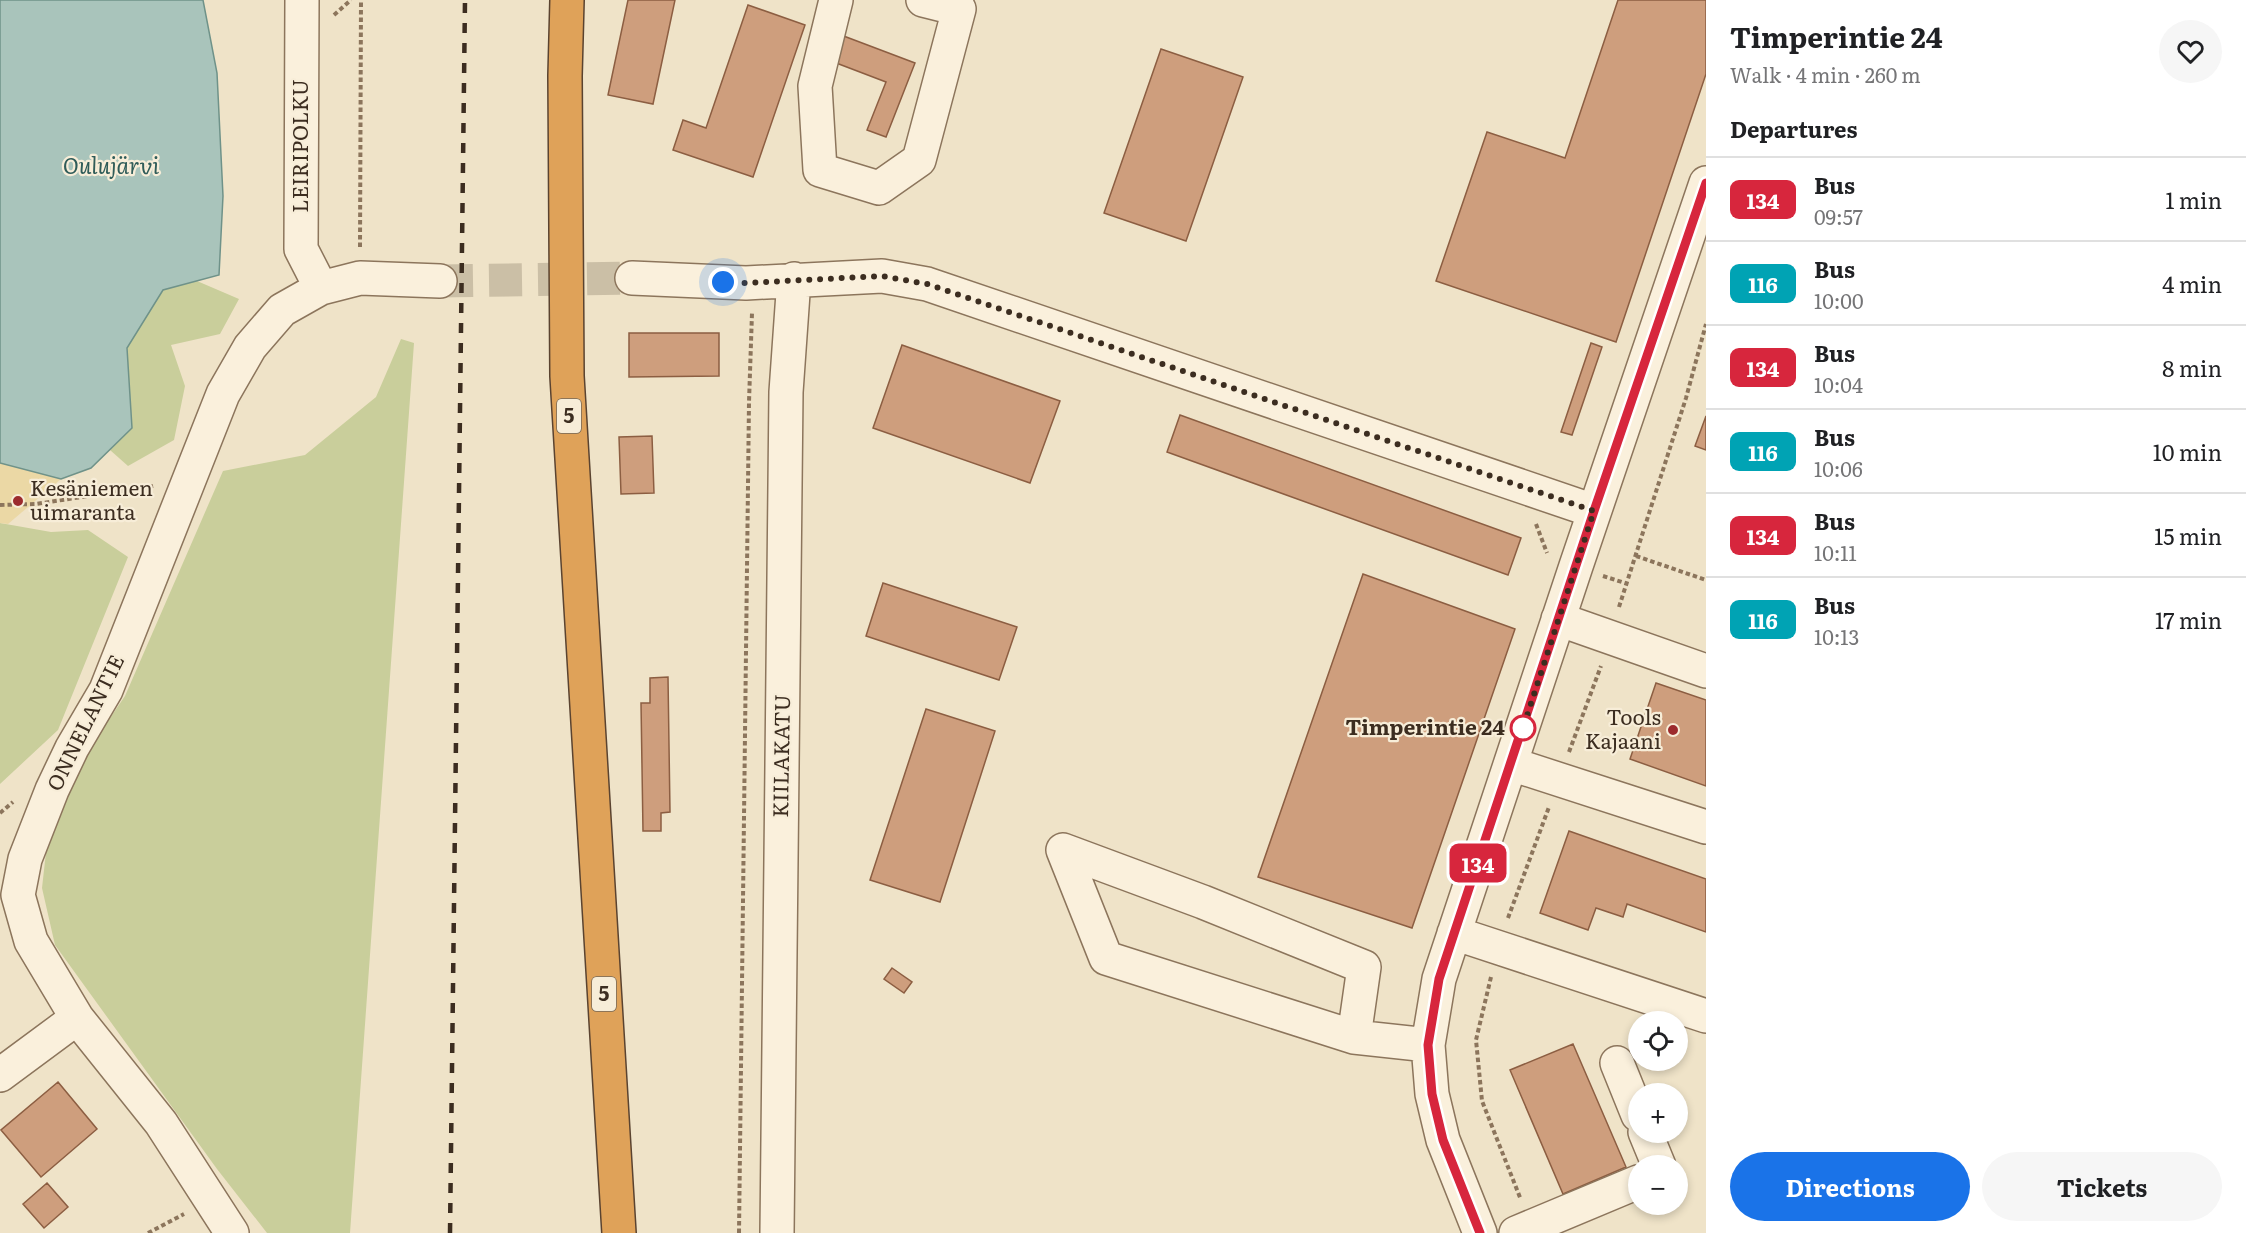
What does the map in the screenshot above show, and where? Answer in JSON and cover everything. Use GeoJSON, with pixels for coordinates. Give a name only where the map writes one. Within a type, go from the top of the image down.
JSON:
{"type":"FeatureCollection","features":[{"type":"Feature","properties":{"kind":"highway","name":"5"},"geometry":{"type":"LineString","coordinates":[[555,0],[565,76]]}},
{"type":"Feature","properties":{"kind":"highway","name":"5"},"geometry":{"type":"LineString","coordinates":[[567,0],[565,76],[567,376],[619,1233]]}},
{"type":"Feature","properties":{"kind":"street","name":"LEIRIPOLKU"},"geometry":{"type":"LineString","coordinates":[[302,0],[301,249],[321,288]]}},
{"type":"Feature","properties":{"kind":"street"},"geometry":{"type":"LineString","coordinates":[[836,0],[815,86],[820,170],[879,188],[919,160],[959,9],[923,0]]}},
{"type":"Feature","properties":{"kind":"street"},"geometry":{"type":"LineString","coordinates":[[1478,1232],[1443,1140],[1432,1094],[1428,1045],[1439,979],[1594,511],[1706,183]]}},
{"type":"Feature","properties":{"kind":"street"},"geometry":{"type":"LineString","coordinates":[[632,278],[746,283],[882,276],[927,284],[1594,511]]}},
{"type":"Feature","properties":{"kind":"street","name":"ONNELANTIE"},"geometry":{"type":"LineString","coordinates":[[232,1233],[161,1123],[77,1017],[31,941],[18,895],[25,859],[52,790],[72,748],[106,690],[223,394],[250,347],[282,310],[321,288],[360,278],[440,281]]}},
{"type":"Feature","properties":{"kind":"street","name":"KIILAKATU"},"geometry":{"type":"LineString","coordinates":[[777,1233],[786,392],[794,279]]}},
{"type":"Feature","properties":{"kind":"street"},"geometry":{"type":"LineString","coordinates":[[1558,619],[1706,671]]}},
{"type":"Feature","properties":{"kind":"street"},"geometry":{"type":"LineString","coordinates":[[1511,764],[1706,826]]}},
{"type":"Feature","properties":{"kind":"street"},"geometry":{"type":"LineString","coordinates":[[1354,1037],[1364,967],[1203,902],[1063,850],[1106,958],[1354,1037],[1428,1045]]}},
{"type":"Feature","properties":{"kind":"street"},"geometry":{"type":"LineString","coordinates":[[1454,933],[1706,1016]]}},
{"type":"Feature","properties":{"kind":"street"},"geometry":{"type":"LineString","coordinates":[[0,1075],[77,1017]]}},
{"type":"Feature","properties":{"kind":"street"},"geometry":{"type":"LineString","coordinates":[[1617,1064],[1628,1091]]}},
{"type":"Feature","properties":{"kind":"street"},"geometry":{"type":"LineString","coordinates":[[1523,1230],[1628,1186]]}},
{"type":"Feature","properties":{"kind":"path"},"geometry":{"type":"LineString","coordinates":[[334,15],[351,0]]}},
{"type":"Feature","properties":{"kind":"path"},"geometry":{"type":"LineString","coordinates":[[360,278],[361,0]]}},
{"type":"Feature","properties":{"kind":"path"},"geometry":{"type":"LineString","coordinates":[[739,1233],[749,402],[753,319],[746,283]]}},
{"type":"Feature","properties":{"kind":"path"},"geometry":{"type":"LineString","coordinates":[[1523,1230],[1482,1101],[1476,1040],[1497,947],[1611,638],[1625,583],[1636,556],[1686,398],[1706,324]]}},
{"type":"Feature","properties":{"kind":"path"},"geometry":{"type":"LineString","coordinates":[[0,505],[36,504],[149,488],[193,472]]}},
{"type":"Feature","properties":{"kind":"path"},"geometry":{"type":"LineString","coordinates":[[1636,556],[1706,579]]}},
{"type":"Feature","properties":{"kind":"path"},"geometry":{"type":"LineString","coordinates":[[148,1233],[211,1200]]}},
{"type":"Feature","properties":{"kind":"green space"},"geometry":{"type":"Polygon","coordinates":[[[197,281],[239,299],[220,334],[171,345],[185,386],[174,440],[128,466],[110,450],[132,428],[127,348],[163,290],[197,281]]]}},
{"type":"Feature","properties":{"kind":"green space"},"geometry":{"type":"Polygon","coordinates":[[[401,339],[414,343],[350,1233],[267,1233],[217,1169],[55,945],[42,888],[47,843],[78,765],[125,696],[223,471],[305,455],[376,397],[401,339]]]}},
{"type":"Feature","properties":{"kind":"green space"},"geometry":{"type":"Polygon","coordinates":[[[0,523],[51,532],[88,530],[128,557],[58,730],[0,784],[0,523]]]}},
{"type":"Feature","properties":{"kind":"sand","name":"Kesäniemen uimaranta"},"geometry":{"type":"Polygon","coordinates":[[[0,463],[61,479],[8,524],[0,523],[0,463]]]}},
{"type":"Feature","properties":{"kind":"water","name":"Oulujärvi"},"geometry":{"type":"Polygon","coordinates":[[[0,0],[203,0],[217,73],[223,196],[219,275],[163,290],[127,348],[132,428],[91,468],[61,479],[0,463],[0,0]]]}},
{"type":"Feature","properties":{"kind":"building"},"geometry":{"type":"Polygon","coordinates":[[[628,0],[675,0],[653,104],[608,95],[628,0]]]}},
{"type":"Feature","properties":{"kind":"building"},"geometry":{"type":"Polygon","coordinates":[[[1618,0],[1706,0],[1706,74],[1616,342],[1436,281],[1487,132],[1565,158],[1618,0]]]}},
{"type":"Feature","properties":{"kind":"building"},"geometry":{"type":"Polygon","coordinates":[[[748,5],[805,25],[753,177],[673,150],[683,120],[706,128],[748,5]]]}},
{"type":"Feature","properties":{"kind":"building"},"geometry":{"type":"Polygon","coordinates":[[[841,35],[915,63],[886,137],[867,130],[886,82],[831,61],[841,35]]]}},
{"type":"Feature","properties":{"kind":"building"},"geometry":{"type":"Polygon","coordinates":[[[1161,49],[1243,77],[1186,241],[1104,213],[1161,49]]]}},
{"type":"Feature","properties":{"kind":"building"},"geometry":{"type":"Polygon","coordinates":[[[629,333],[719,333],[719,376],[629,377],[629,333]]]}},
{"type":"Feature","properties":{"kind":"building"},"geometry":{"type":"Polygon","coordinates":[[[1591,343],[1602,347],[1572,435],[1561,432],[1591,343]]]}},
{"type":"Feature","properties":{"kind":"building"},"geometry":{"type":"Polygon","coordinates":[[[902,345],[1060,401],[1030,483],[873,428],[902,345]]]}},
{"type":"Feature","properties":{"kind":"building"},"geometry":{"type":"Polygon","coordinates":[[[1180,415],[1521,538],[1508,575],[1167,452],[1180,415]]]}},
{"type":"Feature","properties":{"kind":"building"},"geometry":{"type":"Polygon","coordinates":[[[1706,416],[1706,450],[1695,446],[1706,416]]]}},
{"type":"Feature","properties":{"kind":"building"},"geometry":{"type":"Polygon","coordinates":[[[652,436],[654,493],[621,494],[619,437],[652,436]]]}},
{"type":"Feature","properties":{"kind":"building"},"geometry":{"type":"Polygon","coordinates":[[[1363,574],[1515,629],[1412,928],[1258,877],[1363,574]]]}},
{"type":"Feature","properties":{"kind":"building"},"geometry":{"type":"Polygon","coordinates":[[[883,583],[1017,627],[999,680],[866,636],[883,583]]]}},
{"type":"Feature","properties":{"kind":"building"},"geometry":{"type":"Polygon","coordinates":[[[668,677],[670,812],[661,813],[661,831],[643,831],[641,703],[650,703],[650,678],[668,677]]]}},
{"type":"Feature","properties":{"kind":"building","name":"Tools Kajaani"},"geometry":{"type":"Polygon","coordinates":[[[1656,683],[1706,700],[1706,786],[1630,759],[1656,683]]]}},
{"type":"Feature","properties":{"kind":"building"},"geometry":{"type":"Polygon","coordinates":[[[926,709],[995,731],[940,902],[870,880],[926,709]]]}},
{"type":"Feature","properties":{"kind":"building"},"geometry":{"type":"Polygon","coordinates":[[[1569,831],[1706,879],[1706,932],[1627,904],[1623,917],[1596,908],[1588,930],[1540,913],[1569,831]]]}},
{"type":"Feature","properties":{"kind":"building"},"geometry":{"type":"Polygon","coordinates":[[[892,968],[912,982],[904,993],[884,979],[892,968]]]}},
{"type":"Feature","properties":{"kind":"building"},"geometry":{"type":"Polygon","coordinates":[[[1573,1044],[1626,1167],[1563,1194],[1510,1070],[1573,1044]]]}},
{"type":"Feature","properties":{"kind":"building"},"geometry":{"type":"Polygon","coordinates":[[[58,1082],[97,1129],[41,1177],[1,1130],[58,1082]]]}},
{"type":"Feature","properties":{"kind":"building"},"geometry":{"type":"Polygon","coordinates":[[[47,1183],[68,1207],[44,1228],[23,1204],[47,1183]]]}},
{"type":"Feature","properties":{"kind":"tunnel"},"geometry":{"type":"LineString","coordinates":[[440,281],[632,278]]}},
{"type":"Feature","properties":{"kind":"railway"},"geometry":{"type":"LineString","coordinates":[[450,1233],[465,0]]}},
{"type":"Feature","properties":{"kind":"bus line","name":"134"},"geometry":{"type":"LineString","coordinates":[[1480,1233],[1443,1140],[1432,1094],[1428,1045],[1439,979],[1594,511],[1706,183]]}},
{"type":"Feature","properties":{"kind":"place","name":"Kesäniemen uimaranta"},"geometry":{"type":"Point","coordinates":[18,501]}},
{"type":"Feature","properties":{"kind":"place","name":"Timperintie 24"},"geometry":{"type":"Point","coordinates":[1523,728]}},
{"type":"Feature","properties":{"kind":"place","name":"Tools Kajaani"},"geometry":{"type":"Point","coordinates":[1673,730]}},
{"type":"Feature","properties":{"kind":"route"},"geometry":{"type":"LineString","coordinates":[[723,282],[746,283],[882,276],[927,284],[1115,346],[1423,454],[1594,511],[1523,728]]}}]}
